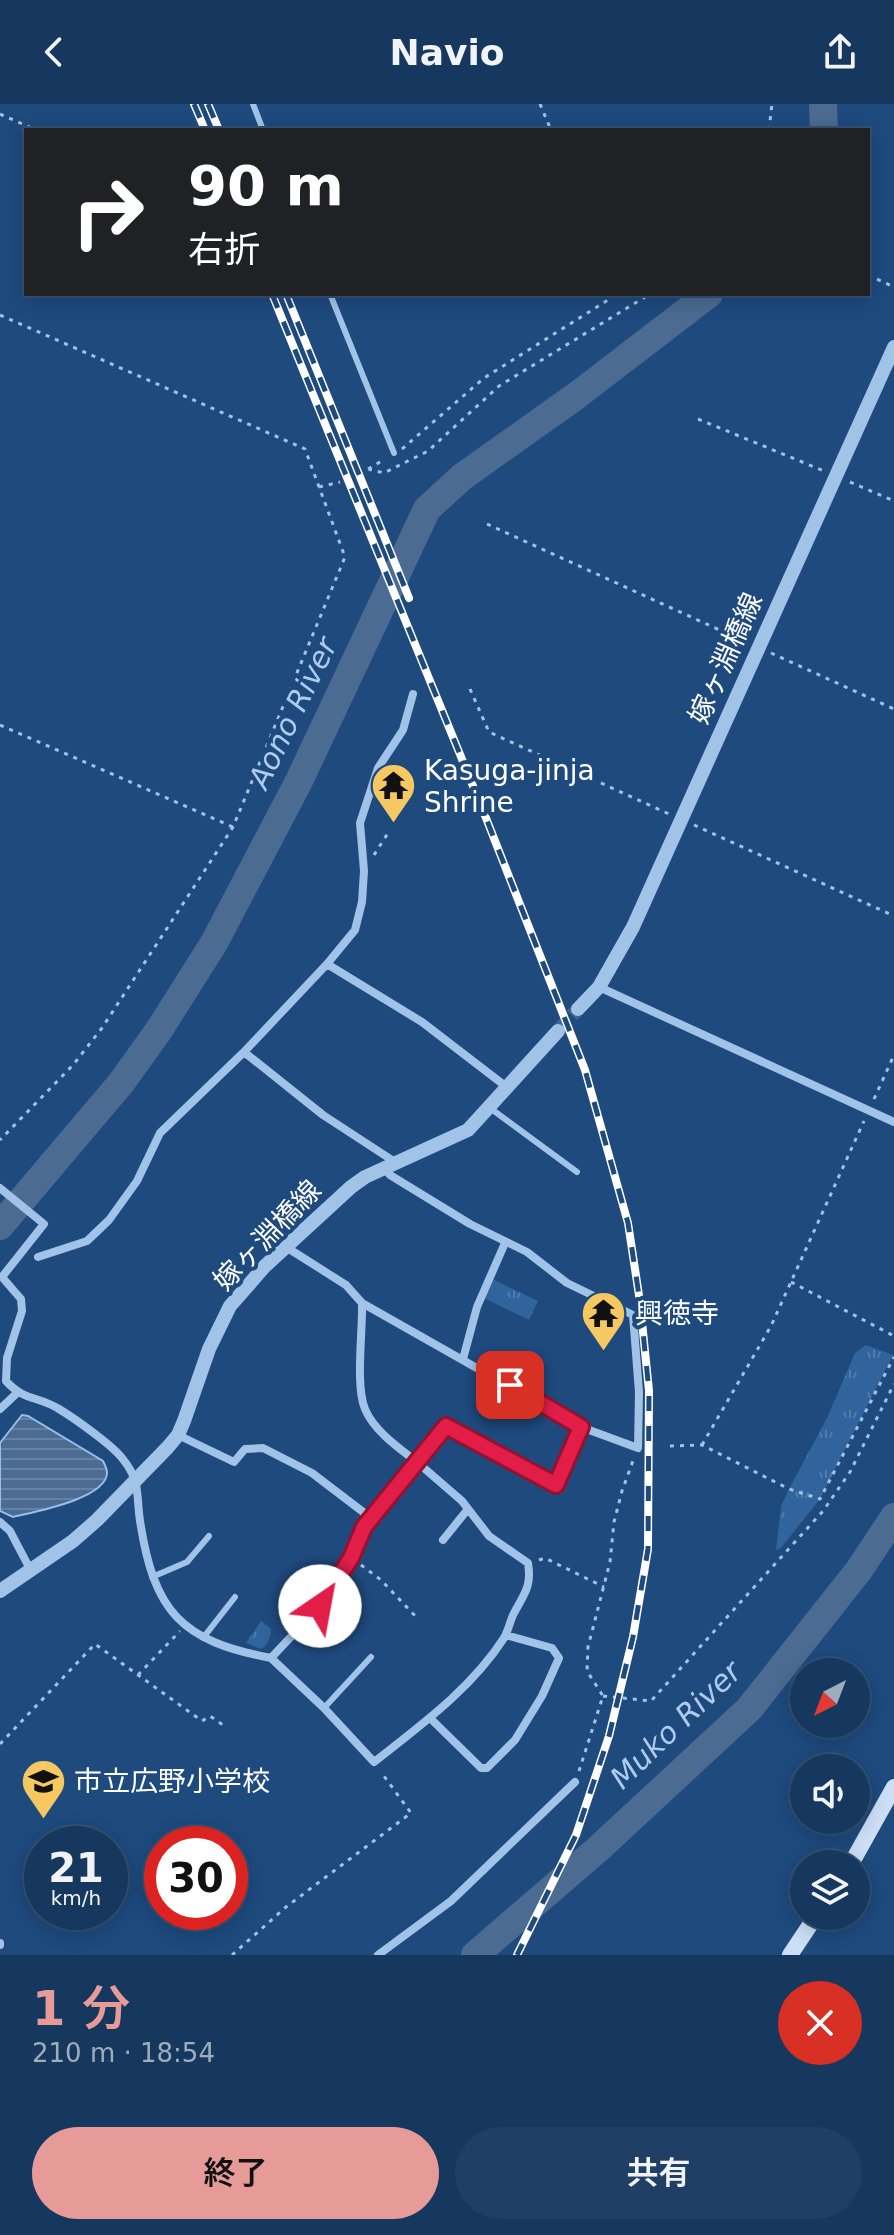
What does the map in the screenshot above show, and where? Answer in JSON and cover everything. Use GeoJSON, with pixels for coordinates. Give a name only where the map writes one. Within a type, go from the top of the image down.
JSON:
{"type":"FeatureCollection","features":[{"type":"Feature","properties":{"kind":"main road"},"geometry":{"type":"LineString","coordinates":[[859,1850],[894,1787]]}},
{"type":"Feature","properties":{"kind":"main road"},"geometry":{"type":"LineString","coordinates":[[790,1955],[807,1930]]}},
{"type":"Feature","properties":{"kind":"street","name":"嫁ヶ淵橋線"},"geometry":{"type":"LineString","coordinates":[[578,1009],[599,987],[633,927],[894,347]]}},
{"type":"Feature","properties":{"kind":"street"},"geometry":{"type":"LineString","coordinates":[[38,1257],[87,1241],[109,1220],[137,1181],[160,1133],[244,1052],[355,930],[362,902],[364,871],[360,823],[378,768],[403,730],[413,694]]}},
{"type":"Feature","properties":{"kind":"street"},"geometry":{"type":"LineString","coordinates":[[327,964],[422,1022],[508,1088]]}},
{"type":"Feature","properties":{"kind":"street"},"geometry":{"type":"LineString","coordinates":[[599,987],[894,1122]]}},
{"type":"Feature","properties":{"kind":"street","name":"嫁ヶ淵橋線"},"geometry":{"type":"LineString","coordinates":[[0,1591],[73,1541],[178,1435],[209,1349],[230,1306],[265,1266],[351,1187],[389,1165],[468,1130],[558,1031]]}},
{"type":"Feature","properties":{"kind":"street"},"geometry":{"type":"LineString","coordinates":[[244,1052],[389,1165],[390,1175],[505,1243],[527,1252],[567,1283],[633,1315],[639,1392],[638,1448],[581,1427],[362,1303],[346,1285],[285,1247]]}},
{"type":"Feature","properties":{"kind":"street"},"geometry":{"type":"LineString","coordinates":[[0,1188],[44,1224],[2,1277],[21,1299],[22,1311],[7,1358],[6,1381],[17,1393],[57,1407],[120,1455],[136,1479],[146,1559],[152,1577],[161,1598],[186,1625],[203,1638],[233,1650],[271,1658],[324,1708],[374,1762],[430,1718],[481,1670],[506,1635],[531,1581],[528,1563],[489,1536],[468,1509],[389,1440],[365,1410],[361,1390],[362,1303]]}},
{"type":"Feature","properties":{"kind":"street"},"geometry":{"type":"LineString","coordinates":[[463,1359],[477,1307],[505,1243]]}},
{"type":"Feature","properties":{"kind":"street"},"geometry":{"type":"LineString","coordinates":[[0,1409],[17,1393]]}},
{"type":"Feature","properties":{"kind":"street"},"geometry":{"type":"LineString","coordinates":[[271,1658],[320,1606],[351,1558],[364,1527],[446,1426],[556,1485],[581,1427]]}},
{"type":"Feature","properties":{"kind":"street"},"geometry":{"type":"LineString","coordinates":[[178,1435],[234,1462],[245,1449],[263,1448],[312,1473],[371,1518]]}},
{"type":"Feature","properties":{"kind":"street"},"geometry":{"type":"LineString","coordinates":[[443,1540],[468,1509]]}},
{"type":"Feature","properties":{"kind":"street"},"geometry":{"type":"LineString","coordinates":[[0,1522],[10,1531],[30,1569]]}},
{"type":"Feature","properties":{"kind":"street"},"geometry":{"type":"LineString","coordinates":[[430,1718],[481,1768],[487,1768],[515,1740],[542,1696],[559,1658],[552,1648],[506,1635]]}},
{"type":"Feature","properties":{"kind":"street"},"geometry":{"type":"LineString","coordinates":[[378,1955],[451,1901],[575,1782]]}},
{"type":"Feature","properties":{"kind":"lane"},"geometry":{"type":"LineString","coordinates":[[253,104],[262,128]]}},
{"type":"Feature","properties":{"kind":"lane"},"geometry":{"type":"LineString","coordinates":[[331,296],[394,453]]}},
{"type":"Feature","properties":{"kind":"lane"},"geometry":{"type":"LineString","coordinates":[[490,1108],[577,1172]]}},
{"type":"Feature","properties":{"kind":"lane"},"geometry":{"type":"LineString","coordinates":[[152,1577],[187,1562],[209,1536]]}},
{"type":"Feature","properties":{"kind":"lane"},"geometry":{"type":"LineString","coordinates":[[203,1638],[235,1597]]}},
{"type":"Feature","properties":{"kind":"lane"},"geometry":{"type":"LineString","coordinates":[[324,1708],[371,1657]]}},
{"type":"Feature","properties":{"kind":"path"},"geometry":{"type":"LineString","coordinates":[[540,104],[550,128]]}},
{"type":"Feature","properties":{"kind":"path"},"geometry":{"type":"LineString","coordinates":[[769,128],[772,104]]}},
{"type":"Feature","properties":{"kind":"path"},"geometry":{"type":"LineString","coordinates":[[0,114],[32,128]]}},
{"type":"Feature","properties":{"kind":"path"},"geometry":{"type":"LineString","coordinates":[[870,276],[894,287]]}},
{"type":"Feature","properties":{"kind":"path"},"geometry":{"type":"LineString","coordinates":[[610,296],[484,378],[405,447],[368,469],[384,473],[428,451],[499,386],[647,296]]}},
{"type":"Feature","properties":{"kind":"path"},"geometry":{"type":"LineString","coordinates":[[0,315],[305,449],[345,557],[233,827],[102,1028],[73,1065],[0,1139]]}},
{"type":"Feature","properties":{"kind":"path"},"geometry":{"type":"LineString","coordinates":[[698,419],[894,501]]}},
{"type":"Feature","properties":{"kind":"path"},"geometry":{"type":"LineString","coordinates":[[319,487],[340,482]]}},
{"type":"Feature","properties":{"kind":"path"},"geometry":{"type":"LineString","coordinates":[[487,524],[894,709]]}},
{"type":"Feature","properties":{"kind":"path"},"geometry":{"type":"LineString","coordinates":[[0,725],[233,827]]}},
{"type":"Feature","properties":{"kind":"path"},"geometry":{"type":"LineString","coordinates":[[364,871],[388,833]]}},
{"type":"Feature","properties":{"kind":"path"},"geometry":{"type":"LineString","coordinates":[[702,1445],[771,1326],[894,1055]]}},
{"type":"Feature","properties":{"kind":"path"},"geometry":{"type":"LineString","coordinates":[[791,1282],[894,1336]]}},
{"type":"Feature","properties":{"kind":"path"},"geometry":{"type":"LineString","coordinates":[[670,1446],[702,1445],[789,1489],[820,1499],[894,1357]]}},
{"type":"Feature","properties":{"kind":"path"},"geometry":{"type":"LineString","coordinates":[[603,1696],[651,1701],[823,1511],[850,1472],[894,1384]]}},
{"type":"Feature","properties":{"kind":"path"},"geometry":{"type":"LineString","coordinates":[[603,1696],[587,1671],[588,1647],[604,1587],[622,1491],[638,1448]]}},
{"type":"Feature","properties":{"kind":"path"},"geometry":{"type":"LineString","coordinates":[[351,1558],[381,1580],[418,1619]]}},
{"type":"Feature","properties":{"kind":"path"},"geometry":{"type":"LineString","coordinates":[[528,1563],[545,1558],[604,1587]]}},
{"type":"Feature","properties":{"kind":"path"},"geometry":{"type":"LineString","coordinates":[[138,1675],[186,1625]]}},
{"type":"Feature","properties":{"kind":"path"},"geometry":{"type":"LineString","coordinates":[[0,1744],[95,1644],[202,1721],[210,1716],[226,1727]]}},
{"type":"Feature","properties":{"kind":"path"},"geometry":{"type":"LineString","coordinates":[[575,1782],[603,1696]]}},
{"type":"Feature","properties":{"kind":"path"},"geometry":{"type":"LineString","coordinates":[[232,1955],[286,1907],[411,1813],[374,1762]]}},
{"type":"Feature","properties":{"kind":"green space"},"geometry":{"type":"Polygon","coordinates":[[[492,1279],[538,1301],[529,1320],[484,1298],[492,1279]]]}},
{"type":"Feature","properties":{"kind":"green space"},"geometry":{"type":"Polygon","coordinates":[[[866,1345],[893,1355],[820,1499],[776,1550],[781,1506],[827,1418],[855,1353],[866,1345]]]}},
{"type":"Feature","properties":{"kind":"green space"},"geometry":{"type":"Polygon","coordinates":[[[261,1621],[271,1629],[266,1646],[261,1649],[246,1643],[261,1621]]]}},
{"type":"Feature","properties":{"kind":"shaded area"},"geometry":{"type":"Polygon","coordinates":[[[22,1415],[103,1461],[107,1473],[103,1482],[82,1497],[51,1508],[13,1517],[0,1511],[0,1443],[22,1415]]]}},
{"type":"Feature","properties":{"kind":"waterway","name":"Aono River"},"geometry":{"type":"LineString","coordinates":[[823,104],[824,128]]}},
{"type":"Feature","properties":{"kind":"waterway","name":"Aono River"},"geometry":{"type":"LineString","coordinates":[[0,1226],[121,1083],[214,943],[299,781],[427,509],[462,477],[576,396],[706,296]]}},
{"type":"Feature","properties":{"kind":"waterway","name":"Muko River"},"geometry":{"type":"LineString","coordinates":[[475,1955],[598,1849],[749,1709],[859,1570],[894,1517]]}},
{"type":"Feature","properties":{"kind":"tunnel"},"geometry":{"type":"LineString","coordinates":[[558,1031],[578,1009]]}},
{"type":"Feature","properties":{"kind":"railway"},"geometry":{"type":"LineString","coordinates":[[194,104],[204,128]]}},
{"type":"Feature","properties":{"kind":"railway"},"geometry":{"type":"LineString","coordinates":[[208,104],[218,128]]}},
{"type":"Feature","properties":{"kind":"railway"},"geometry":{"type":"LineString","coordinates":[[273,296],[486,818],[585,1070],[628,1223],[640,1302],[649,1391],[648,1549],[633,1637],[609,1736],[576,1835],[517,1955]]}},
{"type":"Feature","properties":{"kind":"railway"},"geometry":{"type":"LineString","coordinates":[[287,296],[409,598]]}},
{"type":"Feature","properties":{"kind":"place","name":"Kasuga-jinja Shrine"},"geometry":{"type":"Point","coordinates":[393,825]}},
{"type":"Feature","properties":{"kind":"place","name":"興徳寺"},"geometry":{"type":"Point","coordinates":[604,1352]}},
{"type":"Feature","properties":{"kind":"place","name":"市立広野小学校"},"geometry":{"type":"Point","coordinates":[43,1820]}},
{"type":"Feature","properties":{"kind":"route"},"geometry":{"type":"LineString","coordinates":[[320,1606],[351,1558],[364,1527],[446,1426],[556,1485],[581,1427],[510,1385]]}}]}
